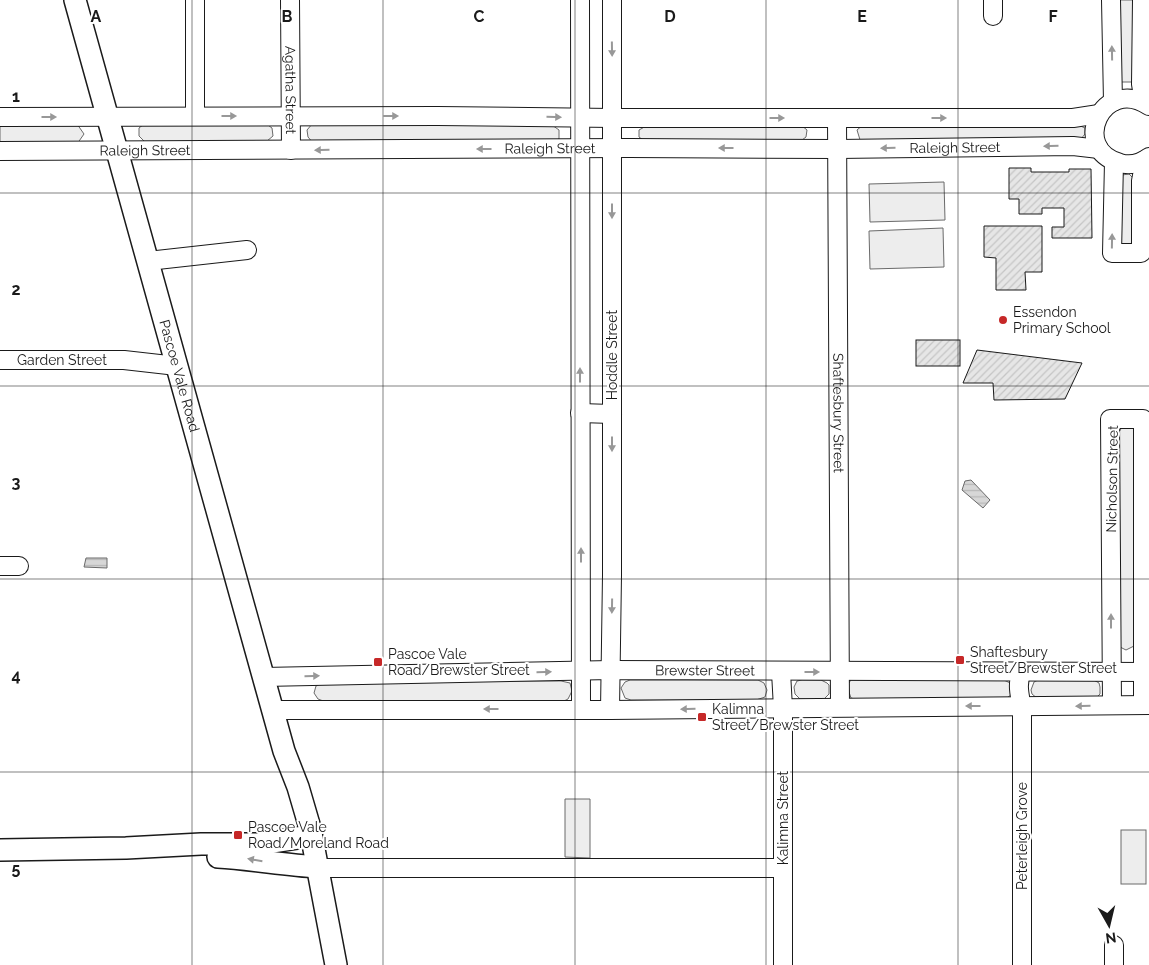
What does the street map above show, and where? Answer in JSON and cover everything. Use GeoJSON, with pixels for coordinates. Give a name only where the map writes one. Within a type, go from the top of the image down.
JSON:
{"type":"FeatureCollection","features":[{"type":"Feature","properties":{"kind":"main road","name":"Pascoe Vale Road"},"geometry":{"type":"LineString","coordinates":[[75,0],[284,751],[336,965]]}},
{"type":"Feature","properties":{"kind":"main road"},"geometry":{"type":"LineString","coordinates":[[0,850],[259,844],[305,837]]}},
{"type":"Feature","properties":{"kind":"main road"},"geometry":{"type":"LineString","coordinates":[[126,848],[197,856],[248,858],[273,863],[313,867]]}},
{"type":"Feature","properties":{"kind":"main road","name":"Pascoe Vale Road"},"geometry":{"type":"LineString","coordinates":[[313,867],[323,965]]}},
{"type":"Feature","properties":{"kind":"street"},"geometry":{"type":"LineString","coordinates":[[194,0],[195,116]]}},
{"type":"Feature","properties":{"kind":"street","name":"Agatha Street"},"geometry":{"type":"LineString","coordinates":[[290,0],[291,150]]}},
{"type":"Feature","properties":{"kind":"street"},"geometry":{"type":"LineString","coordinates":[[580,0],[581,709]]}},
{"type":"Feature","properties":{"kind":"street","name":"Hoddle Street"},"geometry":{"type":"LineString","coordinates":[[610,710],[612,0]]}},
{"type":"Feature","properties":{"kind":"street"},"geometry":{"type":"LineString","coordinates":[[1112,0],[1113,102]]}},
{"type":"Feature","properties":{"kind":"street"},"geometry":{"type":"LineString","coordinates":[[1142,0],[1140,84],[1146,104]]}},
{"type":"Feature","properties":{"kind":"street"},"geometry":{"type":"LineString","coordinates":[[1146,104],[1134,99],[1123,98],[1113,102],[1099,114],[1094,132],[1099,149],[1114,162],[1130,164],[1147,158]]}},
{"type":"Feature","properties":{"kind":"street","name":"Raleigh Street"},"geometry":{"type":"LineString","coordinates":[[0,117],[1073,118],[1099,114]]}},
{"type":"Feature","properties":{"kind":"street","name":"Shaftesbury Street"},"geometry":{"type":"LineString","coordinates":[[837,118],[840,707]]}},
{"type":"Feature","properties":{"kind":"street","name":"Raleigh Street"},"geometry":{"type":"LineString","coordinates":[[0,151],[580,148],[838,149],[1074,146],[1099,149]]}},
{"type":"Feature","properties":{"kind":"street"},"geometry":{"type":"LineString","coordinates":[[1114,162],[1112,253],[1142,253],[1141,181],[1147,158]]}},
{"type":"Feature","properties":{"kind":"street"},"geometry":{"type":"LineString","coordinates":[[148,261],[247,250]]}},
{"type":"Feature","properties":{"kind":"street","name":"Garden Street"},"geometry":{"type":"LineString","coordinates":[[0,360],[124,360],[174,357]]}},
{"type":"Feature","properties":{"kind":"street"},"geometry":{"type":"LineString","coordinates":[[580,413],[612,414]]}},
{"type":"Feature","properties":{"kind":"street","name":"Nicholson Street"},"geometry":{"type":"LineString","coordinates":[[1112,705],[1110,419],[1143,419],[1146,705]]}},
{"type":"Feature","properties":{"kind":"street"},"geometry":{"type":"LineString","coordinates":[[0,566],[19,566]]}},
{"type":"Feature","properties":{"kind":"street","name":"Brewster Street"},"geometry":{"type":"LineString","coordinates":[[263,677],[610,670],[1146,672]]}},
{"type":"Feature","properties":{"kind":"street","name":"Kalimna Street"},"geometry":{"type":"LineString","coordinates":[[782,672],[783,965]]}},
{"type":"Feature","properties":{"kind":"street","name":"Peterleigh Grove"},"geometry":{"type":"LineString","coordinates":[[1022,672],[1019,678],[1018,689],[1022,706],[1022,965]]}},
{"type":"Feature","properties":{"kind":"street"},"geometry":{"type":"LineString","coordinates":[[272,710],[610,710],[1146,705]]}},
{"type":"Feature","properties":{"kind":"street"},"geometry":{"type":"LineString","coordinates":[[313,867],[782,868]]}},
{"type":"Feature","properties":{"kind":"street"},"geometry":{"type":"LineString","coordinates":[[1114,945],[1114,965]]}},
{"type":"Feature","properties":{"kind":"shaded area"},"geometry":{"type":"Polygon","coordinates":[[[1117,0],[1137,0],[1136,82],[1117,82],[1117,0]]]}},
{"type":"Feature","properties":{"kind":"shaded area"},"geometry":{"type":"Polygon","coordinates":[[[265,123],[272,128],[273,136],[267,141],[146,143],[139,136],[139,128],[144,124],[265,123]]]}},
{"type":"Feature","properties":{"kind":"shaded area"},"geometry":{"type":"Polygon","coordinates":[[[313,123],[552,125],[559,130],[559,139],[551,142],[314,144],[308,137],[307,130],[313,123]]]}},
{"type":"Feature","properties":{"kind":"shaded area"},"geometry":{"type":"Polygon","coordinates":[[[0,124],[77,124],[84,134],[77,144],[0,144],[0,124]]]}},
{"type":"Feature","properties":{"kind":"shaded area"},"geometry":{"type":"Polygon","coordinates":[[[864,124],[1076,124],[1085,128],[1085,134],[1080,140],[861,143],[857,130],[864,124]]]}},
{"type":"Feature","properties":{"kind":"shaded area"},"geometry":{"type":"Polygon","coordinates":[[[648,125],[801,125],[807,130],[806,137],[798,143],[647,143],[639,137],[639,130],[648,125]]]}},
{"type":"Feature","properties":{"kind":"shaded area"},"geometry":{"type":"Polygon","coordinates":[[[1129,174],[1133,178],[1136,241],[1132,246],[1122,246],[1118,239],[1122,175],[1129,174]]]}},
{"type":"Feature","properties":{"kind":"shaded area"},"geometry":{"type":"Polygon","coordinates":[[[944,182],[945,220],[870,222],[869,184],[944,182]]]}},
{"type":"Feature","properties":{"kind":"shaded area"},"geometry":{"type":"Polygon","coordinates":[[[943,228],[944,267],[870,269],[869,231],[943,228]]]}},
{"type":"Feature","properties":{"kind":"shaded area"},"geometry":{"type":"Polygon","coordinates":[[[1122,427],[1132,427],[1134,430],[1136,642],[1134,646],[1126,650],[1120,647],[1118,434],[1122,427]]]}},
{"type":"Feature","properties":{"kind":"shaded area"},"geometry":{"type":"Polygon","coordinates":[[[971,480],[990,500],[983,508],[962,490],[965,481],[971,480]]]}},
{"type":"Feature","properties":{"kind":"shaded area"},"geometry":{"type":"Polygon","coordinates":[[[86,558],[107,558],[107,568],[84,567],[86,558]]]}},
{"type":"Feature","properties":{"kind":"shaded area"},"geometry":{"type":"Polygon","coordinates":[[[1092,679],[1099,683],[1100,687],[1100,694],[1095,699],[1038,699],[1032,694],[1031,690],[1034,682],[1038,680],[1092,679]]]}},
{"type":"Feature","properties":{"kind":"shaded area"},"geometry":{"type":"Polygon","coordinates":[[[630,680],[758,680],[764,683],[767,690],[765,697],[756,700],[631,700],[625,698],[621,688],[625,682],[630,680]]]}},
{"type":"Feature","properties":{"kind":"shaded area"},"geometry":{"type":"Polygon","coordinates":[[[821,680],[827,683],[829,685],[829,694],[821,700],[800,699],[795,694],[794,687],[797,681],[821,680]]]}},
{"type":"Feature","properties":{"kind":"shaded area"},"geometry":{"type":"Polygon","coordinates":[[[851,680],[1004,680],[1012,684],[1012,694],[1007,698],[855,699],[851,698],[849,692],[848,684],[851,680]]]}},
{"type":"Feature","properties":{"kind":"shaded area"},"geometry":{"type":"Polygon","coordinates":[[[325,681],[561,681],[570,683],[572,691],[568,699],[564,701],[326,702],[318,699],[314,693],[316,686],[325,681]]]}},
{"type":"Feature","properties":{"kind":"shaded area"},"geometry":{"type":"Polygon","coordinates":[[[565,799],[590,799],[590,858],[565,857],[565,799]]]}},
{"type":"Feature","properties":{"kind":"shaded area"},"geometry":{"type":"Polygon","coordinates":[[[1121,830],[1146,830],[1146,884],[1121,884],[1121,830]]]}},
{"type":"Feature","properties":{"kind":"building"},"geometry":{"type":"Polygon","coordinates":[[[1009,168],[1031,168],[1031,172],[1069,172],[1069,169],[1091,169],[1092,238],[1052,238],[1052,227],[1064,227],[1064,208],[1042,208],[1042,214],[1019,214],[1019,199],[1009,199],[1009,168]]]}},
{"type":"Feature","properties":{"kind":"building"},"geometry":{"type":"Polygon","coordinates":[[[984,226],[1042,226],[1042,272],[1025,272],[1026,290],[996,290],[996,258],[984,257],[984,226]]]}},
{"type":"Feature","properties":{"kind":"building"},"geometry":{"type":"Polygon","coordinates":[[[916,340],[960,340],[960,366],[916,366],[916,340]]]}},
{"type":"Feature","properties":{"kind":"building"},"geometry":{"type":"Polygon","coordinates":[[[977,350],[1082,363],[1065,399],[994,400],[993,383],[963,383],[977,350]]]}},
{"type":"Feature","properties":{"kind":"place","name":"Essendon Primary School"},"geometry":{"type":"Point","coordinates":[1003,320]}},
{"type":"Feature","properties":{"kind":"place","name":"Shaftesbury Street/Brewster Street"},"geometry":{"type":"Point","coordinates":[960,660]}},
{"type":"Feature","properties":{"kind":"place","name":"Pascoe Vale Road/Brewster Street"},"geometry":{"type":"Point","coordinates":[378,662]}},
{"type":"Feature","properties":{"kind":"place","name":"Kalimna Street/Brewster Street"},"geometry":{"type":"Point","coordinates":[702,717]}},
{"type":"Feature","properties":{"kind":"place","name":"Pascoe Vale Road/Moreland Road"},"geometry":{"type":"Point","coordinates":[238,835]}}]}
